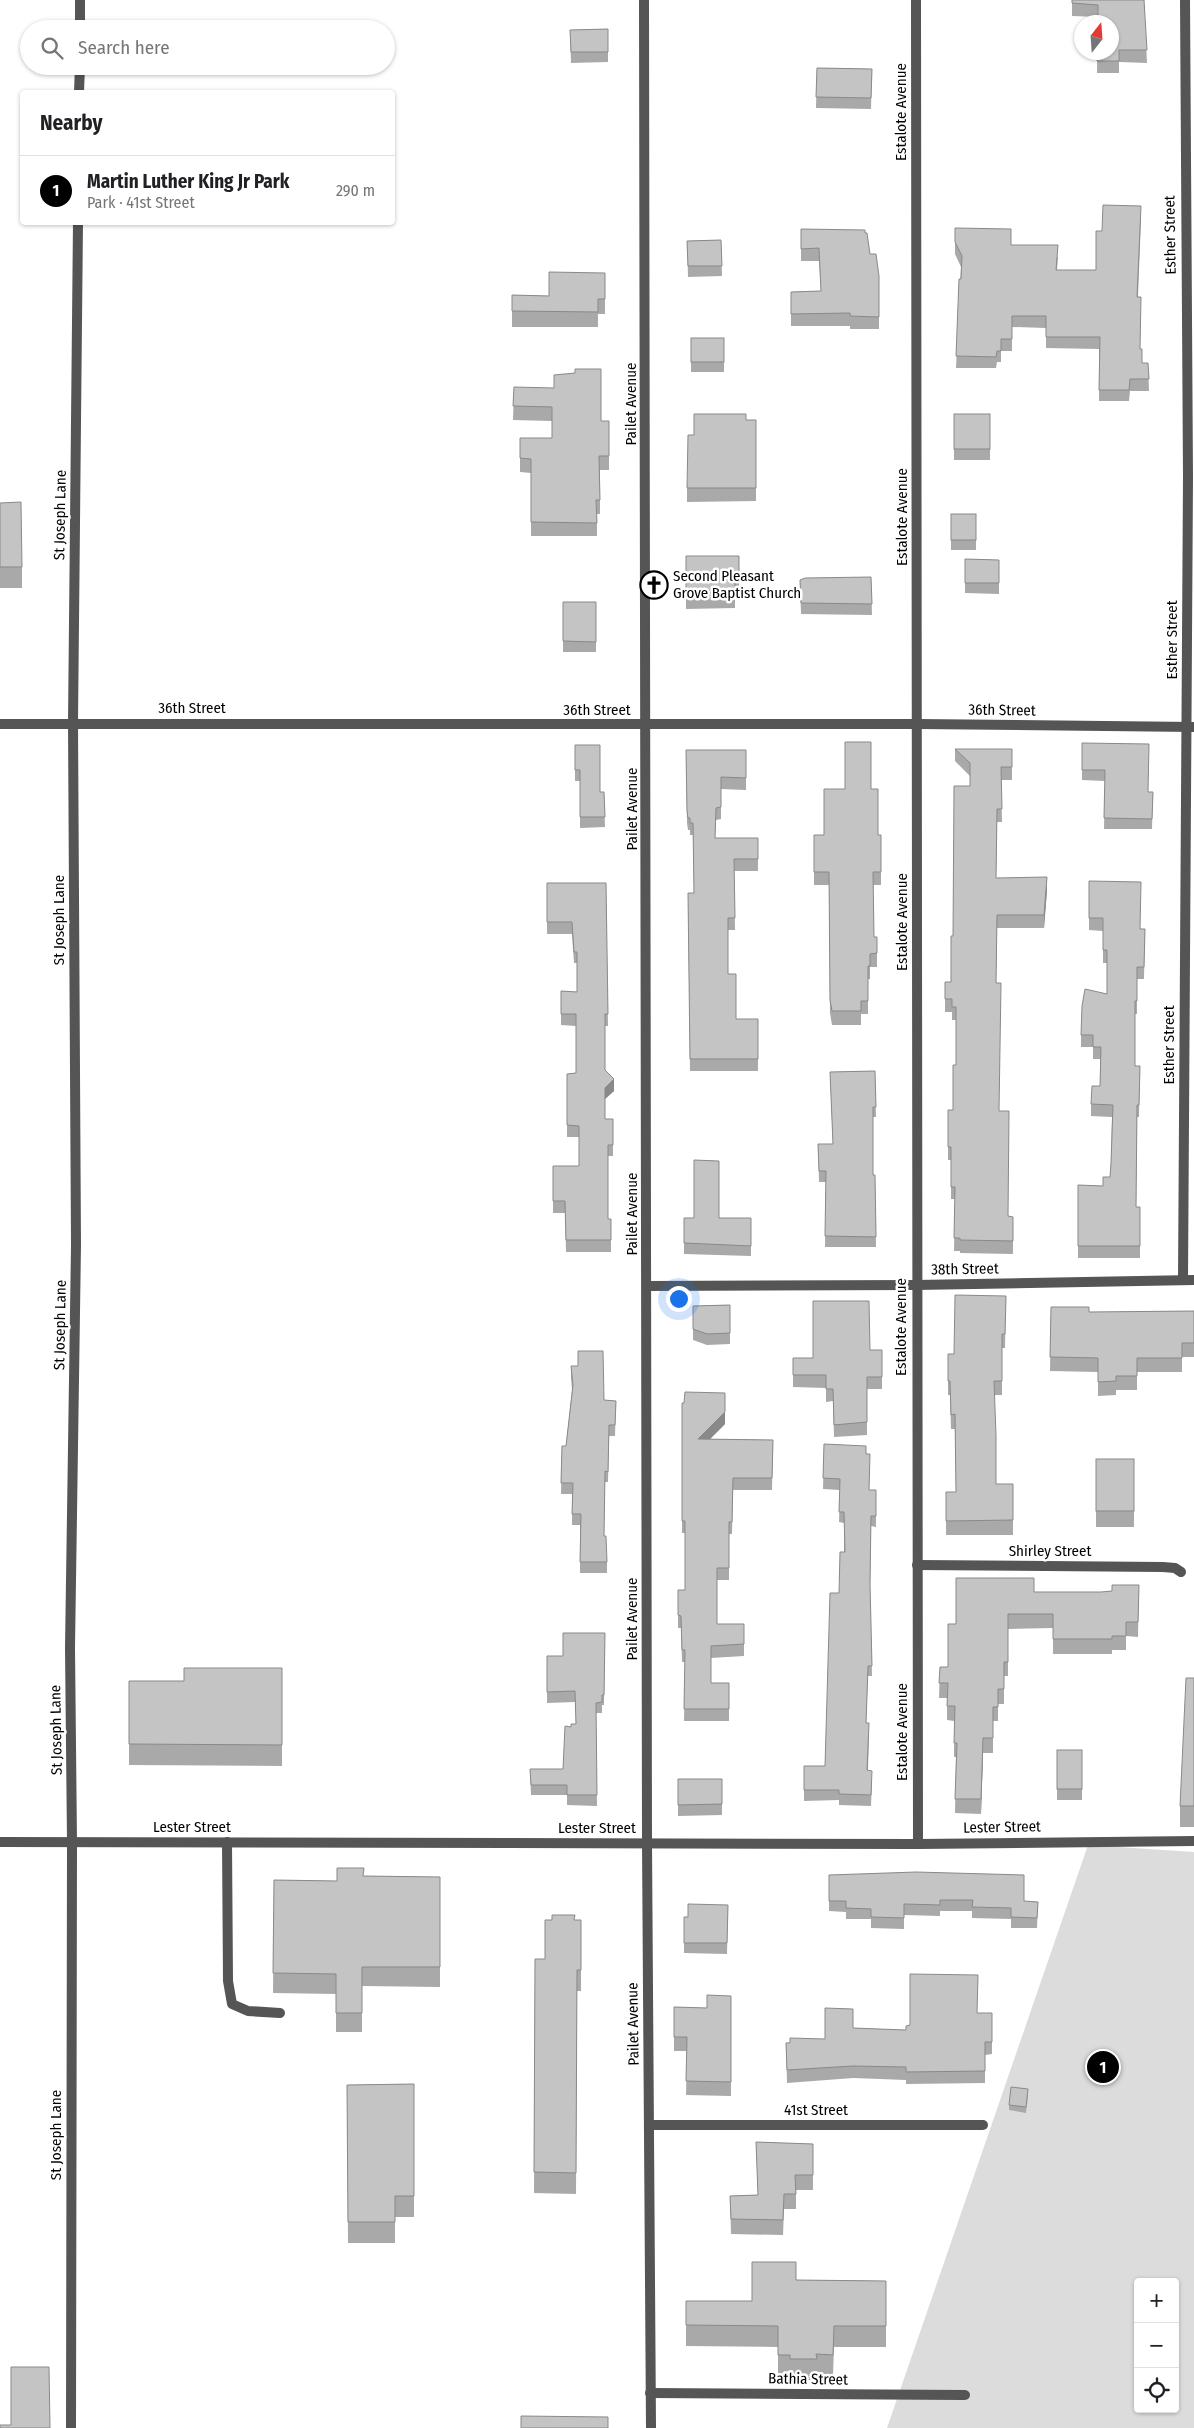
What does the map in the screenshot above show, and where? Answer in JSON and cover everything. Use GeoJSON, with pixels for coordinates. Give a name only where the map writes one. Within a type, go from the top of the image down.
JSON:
{"type":"FeatureCollection","features":[{"type":"Feature","properties":{"kind":"street"},"geometry":{"type":"LineString","coordinates":[[80,0],[80,20]]}},
{"type":"Feature","properties":{"kind":"street","name":"Pailet Avenue"},"geometry":{"type":"LineString","coordinates":[[644,0],[647,726],[647,1843],[650,2428]]}},
{"type":"Feature","properties":{"kind":"street","name":"Estalote Avenue"},"geometry":{"type":"LineString","coordinates":[[916,0],[918,1844]]}},
{"type":"Feature","properties":{"kind":"street","name":"Esther Street"},"geometry":{"type":"LineString","coordinates":[[1183,1280],[1189,1006],[1190,727],[1188,477],[1189,164],[1185,0]]}},
{"type":"Feature","properties":{"kind":"street"},"geometry":{"type":"LineString","coordinates":[[80,75],[80,90]]}},
{"type":"Feature","properties":{"kind":"street","name":"St Joseph Lane"},"geometry":{"type":"LineString","coordinates":[[71,2428],[72,1842],[70,1648],[76,1245],[73,723],[78,225]]}},
{"type":"Feature","properties":{"kind":"street","name":"36th Street"},"geometry":{"type":"LineString","coordinates":[[0,724],[647,726],[918,724],[1190,727]]}},
{"type":"Feature","properties":{"kind":"street","name":"38th Street"},"geometry":{"type":"LineString","coordinates":[[647,1286],[916,1285],[1194,1280]]}},
{"type":"Feature","properties":{"kind":"street","name":"Shirley Street"},"geometry":{"type":"LineString","coordinates":[[917,1565],[1163,1567],[1175,1568],[1181,1572]]}},
{"type":"Feature","properties":{"kind":"street","name":"Lester Street"},"geometry":{"type":"LineString","coordinates":[[0,1842],[918,1844],[1194,1841]]}},
{"type":"Feature","properties":{"kind":"street"},"geometry":{"type":"LineString","coordinates":[[227,1842],[228,1981],[232,2004],[248,2012],[280,2013]]}},
{"type":"Feature","properties":{"kind":"street","name":"41st Street"},"geometry":{"type":"LineString","coordinates":[[649,2124],[984,2125]]}},
{"type":"Feature","properties":{"kind":"street","name":"Bathia Street"},"geometry":{"type":"LineString","coordinates":[[650,2393],[965,2395]]}},
{"type":"Feature","properties":{"kind":"shaded area"},"geometry":{"type":"Polygon","coordinates":[[[1088,1845],[1194,1852],[1194,2428],[887,2428],[1088,1845]]]}},
{"type":"Feature","properties":{"kind":"building"},"geometry":{"type":"Polygon","coordinates":[[[1072,0],[1144,0],[1147,50],[1119,50],[1119,15],[1098,15],[1098,5],[1072,3],[1072,0]]]}},
{"type":"Feature","properties":{"kind":"building"},"geometry":{"type":"Polygon","coordinates":[[[608,29],[608,52],[571,52],[570,30],[608,29]]]}},
{"type":"Feature","properties":{"kind":"building"},"geometry":{"type":"Polygon","coordinates":[[[1097,60],[1119,60],[1119,61],[1097,60]]]}},
{"type":"Feature","properties":{"kind":"building"},"geometry":{"type":"Polygon","coordinates":[[[817,68],[872,69],[871,98],[816,97],[817,68]]]}},
{"type":"Feature","properties":{"kind":"building"},"geometry":{"type":"Polygon","coordinates":[[[1103,205],[1141,206],[1137,297],[1141,297],[1140,349],[1142,349],[1142,363],[1148,363],[1149,379],[1130,379],[1129,390],[1099,390],[1100,337],[1046,337],[1046,316],[1012,316],[1012,339],[1001,339],[1001,351],[997,351],[996,357],[956,356],[959,279],[961,279],[962,256],[955,242],[955,228],[1011,229],[1011,245],[1058,245],[1056,270],[1096,270],[1096,231],[1102,231],[1103,205]]]}},
{"type":"Feature","properties":{"kind":"building"},"geometry":{"type":"Polygon","coordinates":[[[801,229],[865,230],[870,254],[876,254],[879,276],[879,317],[850,316],[850,313],[791,314],[791,292],[821,291],[819,248],[801,249],[801,229]]]}},
{"type":"Feature","properties":{"kind":"building"},"geometry":{"type":"Polygon","coordinates":[[[721,240],[722,266],[688,266],[687,241],[721,240]]]}},
{"type":"Feature","properties":{"kind":"building"},"geometry":{"type":"Polygon","coordinates":[[[549,272],[605,273],[605,299],[598,299],[598,312],[512,311],[512,295],[549,296],[549,272]]]}},
{"type":"Feature","properties":{"kind":"building"},"geometry":{"type":"Polygon","coordinates":[[[691,338],[724,338],[724,362],[691,362],[691,338]]]}},
{"type":"Feature","properties":{"kind":"building"},"geometry":{"type":"Polygon","coordinates":[[[575,369],[601,369],[601,421],[609,421],[609,456],[599,456],[600,500],[596,500],[597,523],[531,522],[531,459],[520,458],[520,438],[552,438],[552,407],[513,406],[514,387],[554,388],[554,375],[575,373],[575,369]]]}},
{"type":"Feature","properties":{"kind":"building"},"geometry":{"type":"Polygon","coordinates":[[[694,414],[746,414],[746,420],[756,420],[756,488],[687,488],[688,435],[694,435],[694,414]]]}},
{"type":"Feature","properties":{"kind":"building"},"geometry":{"type":"Polygon","coordinates":[[[954,414],[990,414],[990,449],[954,449],[954,414]]]}},
{"type":"Feature","properties":{"kind":"building"},"geometry":{"type":"Polygon","coordinates":[[[21,502],[22,567],[0,567],[0,503],[21,502]]]}},
{"type":"Feature","properties":{"kind":"building"},"geometry":{"type":"Polygon","coordinates":[[[951,514],[976,514],[976,540],[951,540],[951,514]]]}},
{"type":"Feature","properties":{"kind":"building"},"geometry":{"type":"Polygon","coordinates":[[[686,556],[739,556],[739,572],[735,572],[735,592],[686,593],[686,556]]]}},
{"type":"Feature","properties":{"kind":"building"},"geometry":{"type":"Polygon","coordinates":[[[965,559],[999,560],[999,583],[965,583],[965,559]]]}},
{"type":"Feature","properties":{"kind":"building"},"geometry":{"type":"Polygon","coordinates":[[[871,577],[872,604],[801,603],[800,580],[805,578],[871,577]]]}},
{"type":"Feature","properties":{"kind":"building"},"geometry":{"type":"Polygon","coordinates":[[[563,602],[596,602],[596,642],[563,641],[563,602]]]}},
{"type":"Feature","properties":{"kind":"building"},"geometry":{"type":"Polygon","coordinates":[[[845,742],[871,742],[871,789],[878,789],[878,835],[881,835],[881,872],[873,872],[874,937],[877,937],[877,953],[870,954],[868,1001],[861,1001],[861,1011],[832,1011],[830,1000],[829,872],[814,872],[814,835],[824,835],[824,789],[845,789],[845,742]]]}},
{"type":"Feature","properties":{"kind":"building"},"geometry":{"type":"Polygon","coordinates":[[[1082,743],[1149,744],[1148,792],[1153,792],[1152,819],[1104,818],[1105,770],[1082,770],[1082,743]]]}},
{"type":"Feature","properties":{"kind":"building"},"geometry":{"type":"Polygon","coordinates":[[[575,745],[600,745],[600,792],[604,792],[605,817],[580,817],[580,770],[575,770],[575,745]]]}},
{"type":"Feature","properties":{"kind":"building"},"geometry":{"type":"Polygon","coordinates":[[[955,749],[1012,749],[1012,767],[1001,767],[1002,809],[997,809],[996,878],[1047,877],[1044,915],[997,915],[996,983],[1001,983],[999,1111],[1009,1111],[1008,1216],[1013,1217],[1013,1241],[960,1240],[960,1238],[954,1238],[955,1187],[951,1187],[951,1147],[948,1147],[948,1110],[953,1110],[953,1065],[956,1065],[956,1007],[952,1007],[952,999],[945,999],[945,982],[951,982],[954,786],[970,786],[970,763],[955,749]]]}},
{"type":"Feature","properties":{"kind":"building"},"geometry":{"type":"Polygon","coordinates":[[[686,750],[746,750],[746,778],[721,777],[721,807],[716,808],[715,838],[758,838],[758,859],[734,859],[735,918],[728,918],[728,974],[736,974],[736,1019],[758,1019],[758,1059],[690,1059],[688,893],[694,893],[693,823],[690,823],[687,811],[686,750]]]}},
{"type":"Feature","properties":{"kind":"building"},"geometry":{"type":"Polygon","coordinates":[[[1089,881],[1141,882],[1140,929],[1145,929],[1144,967],[1137,967],[1137,1001],[1135,1001],[1135,1066],[1140,1066],[1139,1105],[1137,1105],[1136,1207],[1140,1207],[1140,1246],[1078,1246],[1078,1185],[1103,1186],[1103,1177],[1110,1177],[1113,1105],[1091,1104],[1092,1086],[1100,1086],[1101,1047],[1093,1047],[1093,1035],[1081,1035],[1082,1006],[1085,989],[1107,994],[1107,950],[1103,950],[1103,918],[1089,918],[1089,881]]]}},
{"type":"Feature","properties":{"kind":"building"},"geometry":{"type":"Polygon","coordinates":[[[547,883],[606,883],[608,1014],[605,1014],[605,1070],[614,1079],[605,1088],[605,1119],[613,1119],[613,1145],[608,1145],[608,1219],[611,1219],[611,1240],[566,1240],[565,1201],[553,1201],[553,1166],[579,1166],[579,1126],[567,1125],[567,1074],[576,1073],[576,1014],[561,1014],[561,991],[577,992],[577,952],[574,952],[572,922],[547,922],[547,883]]]}},
{"type":"Feature","properties":{"kind":"building"},"geometry":{"type":"Polygon","coordinates":[[[875,1071],[876,1107],[873,1107],[873,1175],[875,1175],[876,1237],[825,1236],[826,1171],[819,1171],[818,1144],[833,1144],[830,1072],[875,1071]]]}},
{"type":"Feature","properties":{"kind":"building"},"geometry":{"type":"Polygon","coordinates":[[[694,1160],[719,1161],[719,1218],[751,1218],[751,1246],[684,1243],[684,1218],[694,1218],[694,1160]]]}},
{"type":"Feature","properties":{"kind":"building"},"geometry":{"type":"Polygon","coordinates":[[[955,1295],[1006,1296],[1005,1334],[1002,1334],[1002,1381],[994,1381],[996,1484],[1013,1484],[1013,1520],[946,1521],[946,1492],[956,1492],[955,1414],[951,1415],[950,1381],[948,1381],[948,1354],[954,1354],[955,1295]]]}},
{"type":"Feature","properties":{"kind":"building"},"geometry":{"type":"Polygon","coordinates":[[[813,1301],[869,1301],[870,1350],[882,1350],[882,1377],[867,1377],[867,1422],[834,1425],[833,1389],[826,1389],[826,1375],[793,1375],[793,1358],[813,1358],[813,1301]]]}},
{"type":"Feature","properties":{"kind":"building"},"geometry":{"type":"Polygon","coordinates":[[[730,1305],[730,1333],[707,1334],[693,1329],[693,1306],[730,1305]]]}},
{"type":"Feature","properties":{"kind":"building"},"geometry":{"type":"Polygon","coordinates":[[[1051,1307],[1089,1307],[1089,1312],[1194,1311],[1194,1343],[1182,1343],[1182,1358],[1137,1358],[1137,1376],[1116,1376],[1116,1381],[1098,1382],[1098,1358],[1050,1357],[1051,1307]]]}},
{"type":"Feature","properties":{"kind":"building"},"geometry":{"type":"Polygon","coordinates":[[[578,1351],[603,1351],[604,1400],[616,1401],[615,1425],[609,1425],[608,1472],[605,1471],[604,1536],[606,1536],[607,1562],[580,1562],[581,1514],[572,1514],[573,1483],[561,1483],[562,1446],[566,1446],[573,1385],[571,1366],[578,1366],[578,1351]]]}},
{"type":"Feature","properties":{"kind":"building"},"geometry":{"type":"Polygon","coordinates":[[[685,1392],[725,1393],[725,1412],[698,1439],[773,1440],[772,1478],[733,1478],[732,1522],[729,1522],[729,1568],[717,1568],[717,1624],[744,1624],[744,1644],[711,1646],[711,1683],[729,1683],[729,1709],[684,1709],[685,1650],[682,1650],[681,1616],[678,1615],[678,1590],[685,1590],[685,1521],[682,1521],[682,1403],[684,1403],[685,1392]]]}},
{"type":"Feature","properties":{"kind":"building"},"geometry":{"type":"Polygon","coordinates":[[[824,1444],[866,1446],[866,1454],[870,1454],[869,1490],[876,1490],[876,1516],[871,1516],[872,1666],[868,1666],[866,1723],[869,1723],[867,1770],[872,1771],[871,1795],[839,1794],[839,1790],[804,1790],[804,1766],[825,1766],[830,1593],[839,1593],[840,1552],[845,1552],[844,1512],[839,1512],[840,1479],[823,1478],[824,1444]]]}},
{"type":"Feature","properties":{"kind":"building"},"geometry":{"type":"Polygon","coordinates":[[[1096,1459],[1134,1459],[1134,1511],[1096,1511],[1096,1459]]]}},
{"type":"Feature","properties":{"kind":"building"},"geometry":{"type":"Polygon","coordinates":[[[956,1578],[1034,1578],[1034,1592],[1101,1592],[1112,1591],[1112,1585],[1139,1585],[1138,1622],[1126,1622],[1126,1636],[1112,1636],[1112,1639],[1053,1639],[1053,1614],[1008,1614],[1008,1662],[1004,1662],[1004,1689],[998,1689],[998,1707],[993,1707],[993,1738],[983,1738],[981,1799],[955,1799],[957,1743],[954,1743],[955,1706],[947,1706],[948,1683],[939,1683],[940,1667],[948,1667],[948,1624],[956,1624],[956,1578]]]}},
{"type":"Feature","properties":{"kind":"building"},"geometry":{"type":"Polygon","coordinates":[[[563,1633],[605,1633],[604,1695],[602,1695],[602,1702],[596,1703],[597,1795],[567,1795],[567,1785],[531,1785],[530,1769],[563,1769],[565,1726],[571,1727],[571,1724],[576,1724],[575,1691],[547,1692],[547,1656],[563,1656],[563,1633]]]}},
{"type":"Feature","properties":{"kind":"building"},"geometry":{"type":"Polygon","coordinates":[[[184,1668],[282,1668],[282,1745],[129,1744],[129,1681],[184,1681],[184,1668]]]}},
{"type":"Feature","properties":{"kind":"building"},"geometry":{"type":"Polygon","coordinates":[[[1186,1678],[1194,1678],[1194,1806],[1180,1806],[1186,1678]]]}},
{"type":"Feature","properties":{"kind":"building"},"geometry":{"type":"Polygon","coordinates":[[[1057,1750],[1082,1750],[1082,1789],[1057,1789],[1057,1750]]]}},
{"type":"Feature","properties":{"kind":"building"},"geometry":{"type":"Polygon","coordinates":[[[678,1779],[722,1779],[722,1804],[678,1805],[678,1779]]]}},
{"type":"Feature","properties":{"kind":"building"},"geometry":{"type":"Polygon","coordinates":[[[337,1868],[364,1868],[363,1876],[440,1877],[440,1967],[362,1967],[362,2013],[336,2013],[336,1974],[273,1973],[274,1880],[337,1881],[337,1868]]]}},
{"type":"Feature","properties":{"kind":"building"},"geometry":{"type":"Polygon","coordinates":[[[916,1872],[1024,1875],[1024,1901],[1038,1902],[1037,1918],[1011,1917],[1011,1908],[972,1907],[973,1900],[940,1900],[940,1905],[904,1904],[904,1918],[871,1917],[871,1909],[846,1908],[846,1901],[829,1901],[829,1875],[916,1872]]]}},
{"type":"Feature","properties":{"kind":"building"},"geometry":{"type":"Polygon","coordinates":[[[688,1904],[728,1905],[727,1943],[684,1943],[684,1917],[688,1917],[688,1904]]]}},
{"type":"Feature","properties":{"kind":"building"},"geometry":{"type":"Polygon","coordinates":[[[552,1915],[575,1915],[574,1920],[581,1920],[581,1970],[577,1970],[576,2173],[534,2172],[535,1959],[545,1959],[545,1920],[552,1920],[552,1915]]]}},
{"type":"Feature","properties":{"kind":"building"},"geometry":{"type":"Polygon","coordinates":[[[910,1974],[978,1975],[977,2013],[992,2013],[992,2042],[985,2042],[985,2071],[906,2072],[906,2067],[853,2066],[787,2070],[786,2043],[790,2043],[790,2038],[825,2039],[825,2008],[853,2009],[853,2028],[906,2030],[906,2026],[910,2025],[910,1974]]]}},
{"type":"Feature","properties":{"kind":"building"},"geometry":{"type":"Polygon","coordinates":[[[707,1995],[731,1996],[731,2082],[686,2081],[687,2037],[674,2037],[674,2007],[707,2008],[707,1995]]]}},
{"type":"Feature","properties":{"kind":"building"},"geometry":{"type":"Polygon","coordinates":[[[414,2084],[414,2196],[395,2196],[395,2222],[348,2222],[347,2085],[414,2084]]]}},
{"type":"Feature","properties":{"kind":"building"},"geometry":{"type":"Polygon","coordinates":[[[1011,2087],[1028,2089],[1026,2107],[1009,2105],[1011,2087]]]}},
{"type":"Feature","properties":{"kind":"building"},"geometry":{"type":"Polygon","coordinates":[[[756,2142],[813,2144],[813,2175],[795,2175],[796,2194],[784,2194],[783,2220],[731,2219],[730,2196],[758,2195],[756,2142]]]}},
{"type":"Feature","properties":{"kind":"building"},"geometry":{"type":"Polygon","coordinates":[[[752,2262],[796,2262],[796,2280],[886,2281],[886,2326],[834,2326],[833,2355],[816,2354],[817,2359],[790,2359],[790,2355],[778,2355],[778,2326],[686,2325],[686,2301],[752,2301],[752,2262]]]}},
{"type":"Feature","properties":{"kind":"building"},"geometry":{"type":"Polygon","coordinates":[[[11,2367],[49,2367],[50,2428],[0,2428],[0,2425],[11,2425],[11,2367]]]}},
{"type":"Feature","properties":{"kind":"building"},"geometry":{"type":"Polygon","coordinates":[[[521,2416],[608,2417],[608,2428],[521,2428],[521,2416]]]}},
{"type":"Feature","properties":{"kind":"place","name":"Second Pleasant Grove Baptist Church"},"geometry":{"type":"Point","coordinates":[654,585]}},
{"type":"Feature","properties":{"kind":"place","name":"Martin Luther King Jr Park"},"geometry":{"type":"Point","coordinates":[1103,2067]}}]}
